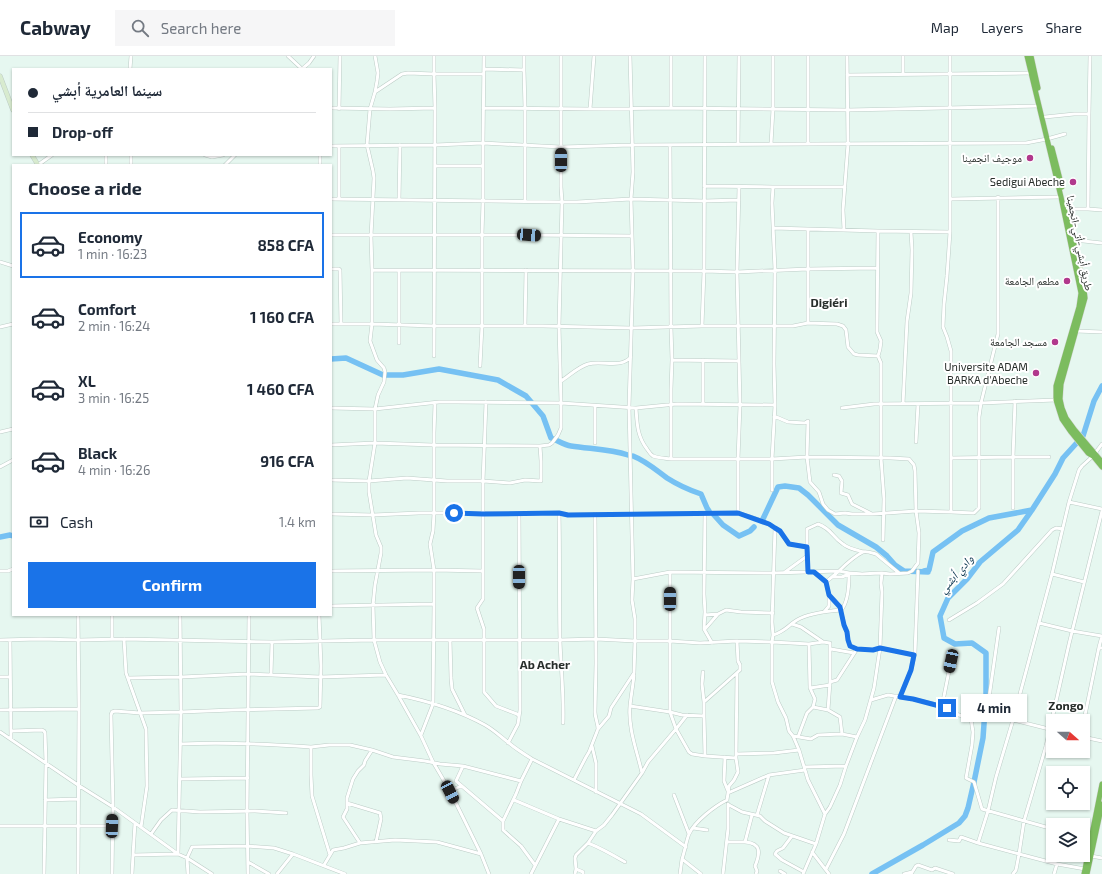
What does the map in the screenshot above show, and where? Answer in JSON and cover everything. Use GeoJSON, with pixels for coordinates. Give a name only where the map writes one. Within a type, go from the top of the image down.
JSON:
{"type":"FeatureCollection","features":[{"type":"Feature","properties":{"kind":"highway"},"geometry":{"type":"LineString","coordinates":[[1027,56],[1045,117],[1048,139]]}},
{"type":"Feature","properties":{"kind":"highway"},"geometry":{"type":"LineString","coordinates":[[1031,56],[1039,106],[1067,209],[1072,241],[1085,293],[1084,304],[1056,386],[1056,400],[1060,414],[1102,467]]}},
{"type":"Feature","properties":{"kind":"highway","name":"طريق أبشي-أتي-انجمينا"},"geometry":{"type":"LineString","coordinates":[[1056,172],[1060,197],[1072,241]]}},
{"type":"Feature","properties":{"kind":"highway"},"geometry":{"type":"LineString","coordinates":[[1068,425],[1060,404],[1060,391],[1074,331]]}},
{"type":"Feature","properties":{"kind":"highway"},"geometry":{"type":"LineString","coordinates":[[1092,453],[1102,462]]}},
{"type":"Feature","properties":{"kind":"highway"},"geometry":{"type":"LineString","coordinates":[[1085,872],[1091,856],[1102,784]]}},
{"type":"Feature","properties":{"kind":"highway"},"geometry":{"type":"LineString","coordinates":[[1085,872],[1102,804]]}},
{"type":"Feature","properties":{"kind":"street"},"geometry":{"type":"LineString","coordinates":[[130,68],[131,56]]}},
{"type":"Feature","properties":{"kind":"street"},"geometry":{"type":"LineString","coordinates":[[288,56],[301,68]]}},
{"type":"Feature","properties":{"kind":"street"},"geometry":{"type":"LineString","coordinates":[[303,68],[314,56]]}},
{"type":"Feature","properties":{"kind":"street"},"geometry":{"type":"LineString","coordinates":[[339,108],[340,56]]}},
{"type":"Feature","properties":{"kind":"street"},"geometry":{"type":"LineString","coordinates":[[375,56],[378,73],[370,109],[368,145],[373,171],[372,324],[370,341],[377,360],[384,368],[385,372],[384,382],[378,395],[375,409],[375,443],[368,481],[372,515],[376,535],[381,547],[373,605],[374,640],[380,662],[386,675],[450,792],[482,854],[490,874]]}},
{"type":"Feature","properties":{"kind":"street"},"geometry":{"type":"LineString","coordinates":[[434,56],[434,356]]}},
{"type":"Feature","properties":{"kind":"street"},"geometry":{"type":"LineString","coordinates":[[480,366],[484,201],[484,56]]}},
{"type":"Feature","properties":{"kind":"street"},"geometry":{"type":"LineString","coordinates":[[524,56],[525,201]]}},
{"type":"Feature","properties":{"kind":"street"},"geometry":{"type":"LineString","coordinates":[[332,445],[375,443],[540,446],[550,445],[558,435],[561,428],[559,326],[562,202],[561,56]]}},
{"type":"Feature","properties":{"kind":"street"},"geometry":{"type":"LineString","coordinates":[[590,109],[594,56]]}},
{"type":"Feature","properties":{"kind":"street"},"geometry":{"type":"LineString","coordinates":[[630,56],[633,172],[631,199],[633,270],[629,407],[632,600],[635,619],[634,673],[630,706],[630,722],[642,772]]}},
{"type":"Feature","properties":{"kind":"street"},"geometry":{"type":"LineString","coordinates":[[671,56],[671,108]]}},
{"type":"Feature","properties":{"kind":"street"},"geometry":{"type":"LineString","coordinates":[[702,326],[704,271],[705,56]]}},
{"type":"Feature","properties":{"kind":"street"},"geometry":{"type":"LineString","coordinates":[[738,144],[739,56]]}},
{"type":"Feature","properties":{"kind":"street"},"geometry":{"type":"LineString","coordinates":[[771,144],[773,109],[772,56]]}},
{"type":"Feature","properties":{"kind":"street"},"geometry":{"type":"LineString","coordinates":[[808,56],[808,144]]}},
{"type":"Feature","properties":{"kind":"street"},"geometry":{"type":"LineString","coordinates":[[844,230],[844,187],[848,144],[847,56]]}},
{"type":"Feature","properties":{"kind":"street"},"geometry":{"type":"LineString","coordinates":[[902,56],[903,74]]}},
{"type":"Feature","properties":{"kind":"street"},"geometry":{"type":"LineString","coordinates":[[950,56],[951,198],[943,327],[951,351],[951,512]]}},
{"type":"Feature","properties":{"kind":"street"},"geometry":{"type":"LineString","coordinates":[[1088,209],[1090,56]]}},
{"type":"Feature","properties":{"kind":"street"},"geometry":{"type":"LineString","coordinates":[[484,69],[524,70]]}},
{"type":"Feature","properties":{"kind":"street"},"geometry":{"type":"LineString","coordinates":[[375,92],[402,74],[408,72],[434,74],[483,74]]}},
{"type":"Feature","properties":{"kind":"street"},"geometry":{"type":"LineString","coordinates":[[847,74],[1033,73]]}},
{"type":"Feature","properties":{"kind":"street"},"geometry":{"type":"LineString","coordinates":[[0,76],[12,106]]}},
{"type":"Feature","properties":{"kind":"street"},"geometry":{"type":"LineString","coordinates":[[483,108],[847,110],[1039,106]]}},
{"type":"Feature","properties":{"kind":"street"},"geometry":{"type":"LineString","coordinates":[[332,108],[435,108]]}},
{"type":"Feature","properties":{"kind":"street"},"geometry":{"type":"LineString","coordinates":[[1045,117],[1089,114]]}},
{"type":"Feature","properties":{"kind":"street"},"geometry":{"type":"LineString","coordinates":[[332,146],[483,143],[561,147],[632,145],[1026,142],[1048,139],[1065,134]]}},
{"type":"Feature","properties":{"kind":"street"},"geometry":{"type":"LineString","coordinates":[[399,200],[400,145]]}},
{"type":"Feature","properties":{"kind":"street"},"geometry":{"type":"LineString","coordinates":[[670,145],[672,360],[671,459]]}},
{"type":"Feature","properties":{"kind":"street"},"geometry":{"type":"LineString","coordinates":[[339,146],[339,199]]}},
{"type":"Feature","properties":{"kind":"street"},"geometry":{"type":"LineString","coordinates":[[39,164],[51,156]]}},
{"type":"Feature","properties":{"kind":"street"},"geometry":{"type":"LineString","coordinates":[[226,164],[233,156]]}},
{"type":"Feature","properties":{"kind":"street"},"geometry":{"type":"LineString","coordinates":[[435,166],[483,166]]}},
{"type":"Feature","properties":{"kind":"street"},"geometry":{"type":"LineString","coordinates":[[704,186],[844,187]]}},
{"type":"Feature","properties":{"kind":"street"},"geometry":{"type":"LineString","coordinates":[[738,513],[740,405],[737,272],[739,187]]}},
{"type":"Feature","properties":{"kind":"street"},"geometry":{"type":"LineString","coordinates":[[772,490],[775,405],[773,326],[775,270],[772,203],[773,187]]}},
{"type":"Feature","properties":{"kind":"street"},"geometry":{"type":"LineString","coordinates":[[774,416],[788,422],[805,423],[808,421],[807,457],[810,482],[819,492],[823,504],[828,510],[835,514],[873,514],[916,511],[974,513],[979,508],[979,417],[998,334],[998,197]]}},
{"type":"Feature","properties":{"kind":"street"},"geometry":{"type":"LineString","coordinates":[[951,198],[1060,197]]}},
{"type":"Feature","properties":{"kind":"street"},"geometry":{"type":"LineString","coordinates":[[332,199],[562,202],[631,199],[704,201],[738,200]]}},
{"type":"Feature","properties":{"kind":"street"},"geometry":{"type":"LineString","coordinates":[[1067,209],[1102,210]]}},
{"type":"Feature","properties":{"kind":"street"},"geometry":{"type":"LineString","coordinates":[[773,228],[950,232]]}},
{"type":"Feature","properties":{"kind":"street"},"geometry":{"type":"LineString","coordinates":[[808,229],[808,323]]}},
{"type":"Feature","properties":{"kind":"street"},"geometry":{"type":"LineString","coordinates":[[878,231],[877,327],[881,344],[878,356],[881,363],[881,458],[884,500],[883,540]]}},
{"type":"Feature","properties":{"kind":"street"},"geometry":{"type":"LineString","coordinates":[[903,404],[907,321],[911,294],[911,232]]}},
{"type":"Feature","properties":{"kind":"street"},"geometry":{"type":"LineString","coordinates":[[332,236],[632,236]]}},
{"type":"Feature","properties":{"kind":"street"},"geometry":{"type":"LineString","coordinates":[[1072,241],[1102,243]]}},
{"type":"Feature","properties":{"kind":"street"},"geometry":{"type":"LineString","coordinates":[[0,262],[12,266]]}},
{"type":"Feature","properties":{"kind":"street"},"geometry":{"type":"LineString","coordinates":[[372,270],[633,270],[737,272],[877,268]]}},
{"type":"Feature","properties":{"kind":"street"},"geometry":{"type":"LineString","coordinates":[[332,269],[340,270],[341,324]]}},
{"type":"Feature","properties":{"kind":"street"},"geometry":{"type":"LineString","coordinates":[[399,270],[399,343]]}},
{"type":"Feature","properties":{"kind":"street"},"geometry":{"type":"LineString","coordinates":[[525,326],[526,270]]}},
{"type":"Feature","properties":{"kind":"street"},"geometry":{"type":"LineString","coordinates":[[332,324],[632,328],[793,326],[808,323],[843,326],[846,330],[848,346],[854,354],[878,356]]}},
{"type":"Feature","properties":{"kind":"street"},"geometry":{"type":"LineString","coordinates":[[0,327],[12,324]]}},
{"type":"Feature","properties":{"kind":"street"},"geometry":{"type":"LineString","coordinates":[[1074,331],[1102,332]]}},
{"type":"Feature","properties":{"kind":"street"},"geometry":{"type":"LineString","coordinates":[[560,381],[586,365],[620,363],[631,357]]}},
{"type":"Feature","properties":{"kind":"street"},"geometry":{"type":"LineString","coordinates":[[672,360],[739,361]]}},
{"type":"Feature","properties":{"kind":"street"},"geometry":{"type":"LineString","coordinates":[[703,360],[703,405]]}},
{"type":"Feature","properties":{"kind":"street"},"geometry":{"type":"LineString","coordinates":[[842,408],[881,404],[951,404],[1056,400]]}},
{"type":"Feature","properties":{"kind":"street"},"geometry":{"type":"LineString","coordinates":[[332,408],[375,409],[435,403],[486,402],[561,403],[636,408],[671,405],[775,405]]}},
{"type":"Feature","properties":{"kind":"street"},"geometry":{"type":"LineString","coordinates":[[486,402],[483,476],[483,599],[476,608],[484,629],[484,692],[496,706],[519,716]]}},
{"type":"Feature","properties":{"kind":"street"},"geometry":{"type":"LineString","coordinates":[[1014,508],[1013,457],[1015,402]]}},
{"type":"Feature","properties":{"kind":"street"},"geometry":{"type":"LineString","coordinates":[[420,736],[433,704],[434,570],[430,544],[433,531],[434,513],[435,403]]}},
{"type":"Feature","properties":{"kind":"street"},"geometry":{"type":"LineString","coordinates":[[916,442],[918,404]]}},
{"type":"Feature","properties":{"kind":"street"},"geometry":{"type":"LineString","coordinates":[[595,405],[595,443]]}},
{"type":"Feature","properties":{"kind":"street"},"geometry":{"type":"LineString","coordinates":[[632,579],[670,572],[774,573],[839,571],[849,574],[908,573],[912,571],[918,563],[919,533],[916,511],[915,471],[912,461],[909,459],[807,457],[772,459],[658,458],[651,455],[639,437],[636,408]]}},
{"type":"Feature","properties":{"kind":"street"},"geometry":{"type":"LineString","coordinates":[[0,432],[12,429]]}},
{"type":"Feature","properties":{"kind":"street"},"geometry":{"type":"LineString","coordinates":[[978,843],[988,811],[996,777],[1014,720],[1079,470],[1092,453],[1102,444]]}},
{"type":"Feature","properties":{"kind":"street"},"geometry":{"type":"LineString","coordinates":[[332,480],[368,481],[407,478],[483,482],[510,482],[525,480],[541,481],[540,446]]}},
{"type":"Feature","properties":{"kind":"street"},"geometry":{"type":"LineString","coordinates":[[951,458],[1049,457]]}},
{"type":"Feature","properties":{"kind":"street"},"geometry":{"type":"LineString","coordinates":[[0,466],[12,460]]}},
{"type":"Feature","properties":{"kind":"street"},"geometry":{"type":"LineString","coordinates":[[834,475],[839,476],[842,481],[841,493],[848,495],[852,504],[873,514]]}},
{"type":"Feature","properties":{"kind":"street"},"geometry":{"type":"LineString","coordinates":[[1054,714],[1072,631],[1102,510],[1070,502]]}},
{"type":"Feature","properties":{"kind":"street"},"geometry":{"type":"LineString","coordinates":[[332,514],[559,513],[568,515],[738,513],[769,524],[780,531],[789,544],[807,547]]}},
{"type":"Feature","properties":{"kind":"street"},"geometry":{"type":"LineString","coordinates":[[559,513],[560,640],[561,681],[563,690],[563,724]]}},
{"type":"Feature","properties":{"kind":"street"},"geometry":{"type":"LineString","coordinates":[[705,513],[704,629],[712,643]]}},
{"type":"Feature","properties":{"kind":"street"},"geometry":{"type":"LineString","coordinates":[[508,743],[518,724],[519,716],[519,514]]}},
{"type":"Feature","properties":{"kind":"street"},"geometry":{"type":"LineString","coordinates":[[574,780],[592,746],[598,729],[598,723],[595,718],[595,514]]}},
{"type":"Feature","properties":{"kind":"street"},"geometry":{"type":"LineString","coordinates":[[808,572],[807,529],[818,524],[826,527],[843,545],[852,550],[872,552],[876,554],[898,573]]}},
{"type":"Feature","properties":{"kind":"street"},"geometry":{"type":"LineString","coordinates":[[775,528],[772,682],[778,702],[786,718],[789,731],[793,736],[799,750],[808,780],[825,814]]}},
{"type":"Feature","properties":{"kind":"street"},"geometry":{"type":"LineString","coordinates":[[950,620],[1003,584],[1052,530],[1056,528],[1063,529]]}},
{"type":"Feature","properties":{"kind":"street"},"geometry":{"type":"LineString","coordinates":[[826,582],[848,563],[864,552]]}},
{"type":"Feature","properties":{"kind":"street"},"geometry":{"type":"LineString","coordinates":[[785,572],[807,556]]}},
{"type":"Feature","properties":{"kind":"street"},"geometry":{"type":"LineString","coordinates":[[0,570],[8,571],[12,569]]}},
{"type":"Feature","properties":{"kind":"street"},"geometry":{"type":"LineString","coordinates":[[332,571],[483,570]]}},
{"type":"Feature","properties":{"kind":"street"},"geometry":{"type":"LineString","coordinates":[[900,697],[911,670],[914,655],[918,571]]}},
{"type":"Feature","properties":{"kind":"street"},"geometry":{"type":"LineString","coordinates":[[670,572],[670,712],[676,729],[689,752],[692,754],[705,756],[725,757],[799,750]]}},
{"type":"Feature","properties":{"kind":"street"},"geometry":{"type":"LineString","coordinates":[[814,572],[826,582],[829,595],[829,606],[824,612]]}},
{"type":"Feature","properties":{"kind":"street"},"geometry":{"type":"LineString","coordinates":[[792,836],[783,848],[775,854],[803,873],[816,844],[825,814],[830,807],[840,785],[857,737],[865,720],[871,700],[880,648],[882,573]]}},
{"type":"Feature","properties":{"kind":"street"},"geometry":{"type":"LineString","coordinates":[[832,577],[842,577],[849,574]]}},
{"type":"Feature","properties":{"kind":"street"},"geometry":{"type":"LineString","coordinates":[[773,635],[782,632],[798,619],[824,612],[840,610],[844,606],[849,583],[849,574]]}},
{"type":"Feature","properties":{"kind":"street"},"geometry":{"type":"LineString","coordinates":[[1052,574],[1084,582]]}},
{"type":"Feature","properties":{"kind":"street"},"geometry":{"type":"LineString","coordinates":[[829,595],[840,607],[850,646],[857,649],[873,650],[880,648],[914,655]]}},
{"type":"Feature","properties":{"kind":"street"},"geometry":{"type":"LineString","coordinates":[[332,606],[434,604]]}},
{"type":"Feature","properties":{"kind":"street"},"geometry":{"type":"LineString","coordinates":[[704,629],[718,614],[726,610],[773,613]]}},
{"type":"Feature","properties":{"kind":"street"},"geometry":{"type":"LineString","coordinates":[[705,615],[718,614]]}},
{"type":"Feature","properties":{"kind":"street"},"geometry":{"type":"LineString","coordinates":[[78,616],[78,680],[80,709],[78,874]]}},
{"type":"Feature","properties":{"kind":"street"},"geometry":{"type":"LineString","coordinates":[[112,616],[112,639]]}},
{"type":"Feature","properties":{"kind":"street"},"geometry":{"type":"LineString","coordinates":[[178,854],[182,712],[180,616]]}},
{"type":"Feature","properties":{"kind":"street"},"geometry":{"type":"LineString","coordinates":[[248,874],[247,812],[249,616]]}},
{"type":"Feature","properties":{"kind":"street"},"geometry":{"type":"LineString","coordinates":[[112,874],[112,712],[182,712],[318,708],[320,707],[319,616]]}},
{"type":"Feature","properties":{"kind":"street"},"geometry":{"type":"LineString","coordinates":[[1039,623],[1072,631],[1102,635],[1101,648],[1086,714]]}},
{"type":"Feature","properties":{"kind":"street"},"geometry":{"type":"LineString","coordinates":[[792,624],[801,627],[822,642]]}},
{"type":"Feature","properties":{"kind":"street"},"geometry":{"type":"LineString","coordinates":[[999,628],[987,712],[1046,728]]}},
{"type":"Feature","properties":{"kind":"street"},"geometry":{"type":"LineString","coordinates":[[124,639],[125,668],[146,729],[147,786],[141,827]]}},
{"type":"Feature","properties":{"kind":"street"},"geometry":{"type":"LineString","coordinates":[[0,640],[124,639],[272,642],[596,639],[712,643],[772,642],[809,644],[822,642],[830,643],[831,649],[828,710]]}},
{"type":"Feature","properties":{"kind":"street"},"geometry":{"type":"LineString","coordinates":[[10,640],[11,739]]}},
{"type":"Feature","properties":{"kind":"street"},"geometry":{"type":"LineString","coordinates":[[450,640],[450,678],[452,690],[466,716]]}},
{"type":"Feature","properties":{"kind":"street"},"geometry":{"type":"LineString","coordinates":[[271,675],[272,642]]}},
{"type":"Feature","properties":{"kind":"street"},"geometry":{"type":"LineString","coordinates":[[704,702],[740,670],[737,642]]}},
{"type":"Feature","properties":{"kind":"street"},"geometry":{"type":"LineString","coordinates":[[798,737],[807,713],[813,707],[815,699],[810,688],[809,644]]}},
{"type":"Feature","properties":{"kind":"street"},"geometry":{"type":"LineString","coordinates":[[831,649],[854,653]]}},
{"type":"Feature","properties":{"kind":"street"},"geometry":{"type":"LineString","coordinates":[[810,688],[837,680],[857,649]]}},
{"type":"Feature","properties":{"kind":"street"},"geometry":{"type":"LineString","coordinates":[[942,706],[951,661]]}},
{"type":"Feature","properties":{"kind":"street"},"geometry":{"type":"LineString","coordinates":[[703,672],[702,684],[704,702],[705,756]]}},
{"type":"Feature","properties":{"kind":"street"},"geometry":{"type":"LineString","coordinates":[[598,729],[609,716],[611,708],[634,673]]}},
{"type":"Feature","properties":{"kind":"street"},"geometry":{"type":"LineString","coordinates":[[723,874],[728,829],[728,793],[730,786],[738,772],[736,756],[737,673]]}},
{"type":"Feature","properties":{"kind":"street"},"geometry":{"type":"LineString","coordinates":[[128,678],[248,674],[320,677],[386,675]]}},
{"type":"Feature","properties":{"kind":"street"},"geometry":{"type":"LineString","coordinates":[[0,677],[10,677]]}},
{"type":"Feature","properties":{"kind":"street"},"geometry":{"type":"LineString","coordinates":[[398,695],[423,700],[486,725],[508,743],[532,759],[641,814],[686,847]]}},
{"type":"Feature","properties":{"kind":"street"},"geometry":{"type":"LineString","coordinates":[[871,700],[888,695],[896,696],[950,708],[956,714],[971,719],[974,732],[966,778],[974,782],[982,809],[1046,827]]}},
{"type":"Feature","properties":{"kind":"street"},"geometry":{"type":"LineString","coordinates":[[826,869],[844,834],[896,696]]}},
{"type":"Feature","properties":{"kind":"street"},"geometry":{"type":"LineString","coordinates":[[630,706],[682,715],[704,716]]}},
{"type":"Feature","properties":{"kind":"street"},"geometry":{"type":"LineString","coordinates":[[813,707],[828,710],[840,716],[842,734]]}},
{"type":"Feature","properties":{"kind":"street"},"geometry":{"type":"LineString","coordinates":[[0,710],[80,709]]}},
{"type":"Feature","properties":{"kind":"street"},"geometry":{"type":"LineString","coordinates":[[575,874],[576,855],[588,843],[596,831],[604,825],[653,755],[687,715]]}},
{"type":"Feature","properties":{"kind":"street"},"geometry":{"type":"LineString","coordinates":[[11,731],[44,730],[45,733],[46,764],[44,874]]}},
{"type":"Feature","properties":{"kind":"street"},"geometry":{"type":"LineString","coordinates":[[0,732],[46,764],[113,807],[178,854],[212,874]]}},
{"type":"Feature","properties":{"kind":"street"},"geometry":{"type":"LineString","coordinates":[[793,736],[811,739],[818,735],[842,734],[857,737]]}},
{"type":"Feature","properties":{"kind":"street"},"geometry":{"type":"LineString","coordinates":[[1090,738],[1102,741]]}},
{"type":"Feature","properties":{"kind":"street"},"geometry":{"type":"LineString","coordinates":[[181,744],[248,744],[311,747],[329,744],[350,745],[393,757],[463,766],[521,780]]}},
{"type":"Feature","properties":{"kind":"street"},"geometry":{"type":"LineString","coordinates":[[592,746],[596,763],[596,792]]}},
{"type":"Feature","properties":{"kind":"street"},"geometry":{"type":"LineString","coordinates":[[311,747],[312,796],[330,855]]}},
{"type":"Feature","properties":{"kind":"street"},"geometry":{"type":"LineString","coordinates":[[1015,873],[1024,821],[1046,747]]}},
{"type":"Feature","properties":{"kind":"street"},"geometry":{"type":"LineString","coordinates":[[360,843],[344,819],[344,815],[347,809],[347,798],[353,779],[364,765],[372,750]]}},
{"type":"Feature","properties":{"kind":"street"},"geometry":{"type":"LineString","coordinates":[[725,757],[724,781],[728,793]]}},
{"type":"Feature","properties":{"kind":"street"},"geometry":{"type":"LineString","coordinates":[[532,759],[503,821],[503,830],[520,846],[535,865]]}},
{"type":"Feature","properties":{"kind":"street"},"geometry":{"type":"LineString","coordinates":[[463,766],[456,781],[503,821]]}},
{"type":"Feature","properties":{"kind":"street"},"geometry":{"type":"LineString","coordinates":[[728,793],[768,775],[804,768],[846,766]]}},
{"type":"Feature","properties":{"kind":"street"},"geometry":{"type":"LineString","coordinates":[[757,815],[768,775]]}},
{"type":"Feature","properties":{"kind":"street"},"geometry":{"type":"LineString","coordinates":[[181,779],[248,778]]}},
{"type":"Feature","properties":{"kind":"street"},"geometry":{"type":"LineString","coordinates":[[450,792],[459,787],[463,787]]}},
{"type":"Feature","properties":{"kind":"street"},"geometry":{"type":"LineString","coordinates":[[674,795],[689,834]]}},
{"type":"Feature","properties":{"kind":"street"},"geometry":{"type":"LineString","coordinates":[[45,800],[78,799]]}},
{"type":"Feature","properties":{"kind":"street"},"geometry":{"type":"LineString","coordinates":[[514,800],[559,819],[596,831]]}},
{"type":"Feature","properties":{"kind":"street"},"geometry":{"type":"LineString","coordinates":[[680,874],[682,859],[689,834],[696,824],[718,805],[728,800]]}},
{"type":"Feature","properties":{"kind":"street"},"geometry":{"type":"LineString","coordinates":[[347,803],[380,813],[381,819],[376,842]]}},
{"type":"Feature","properties":{"kind":"street"},"geometry":{"type":"LineString","coordinates":[[729,805],[742,812],[757,815],[784,833],[816,844]]}},
{"type":"Feature","properties":{"kind":"street"},"geometry":{"type":"LineString","coordinates":[[151,834],[156,826],[172,810],[179,812],[286,813]]}},
{"type":"Feature","properties":{"kind":"street"},"geometry":{"type":"LineString","coordinates":[[745,842],[752,815]]}},
{"type":"Feature","properties":{"kind":"street"},"geometry":{"type":"LineString","coordinates":[[531,874],[559,819]]}},
{"type":"Feature","properties":{"kind":"street"},"geometry":{"type":"LineString","coordinates":[[132,874],[135,823]]}},
{"type":"Feature","properties":{"kind":"street"},"geometry":{"type":"LineString","coordinates":[[0,826],[112,826]]}},
{"type":"Feature","properties":{"kind":"street"},"geometry":{"type":"LineString","coordinates":[[693,828],[707,830]]}},
{"type":"Feature","properties":{"kind":"street"},"geometry":{"type":"LineString","coordinates":[[949,840],[959,841],[961,837],[1085,872]]}},
{"type":"Feature","properties":{"kind":"street"},"geometry":{"type":"LineString","coordinates":[[324,865],[333,850],[360,843],[396,840],[437,842],[482,854]]}},
{"type":"Feature","properties":{"kind":"street"},"geometry":{"type":"LineString","coordinates":[[727,842],[751,842],[756,845],[759,850],[759,856],[755,866],[757,870],[756,874]]}},
{"type":"Feature","properties":{"kind":"street"},"geometry":{"type":"LineString","coordinates":[[588,843],[603,849],[625,862]]}},
{"type":"Feature","properties":{"kind":"street"},"geometry":{"type":"LineString","coordinates":[[188,874],[187,858],[192,847],[247,846],[274,848],[324,865],[345,874]]}},
{"type":"Feature","properties":{"kind":"street"},"geometry":{"type":"LineString","coordinates":[[812,852],[829,874]]}},
{"type":"Feature","properties":{"kind":"street"},"geometry":{"type":"LineString","coordinates":[[133,855],[178,854]]}},
{"type":"Feature","properties":{"kind":"street"},"geometry":{"type":"LineString","coordinates":[[277,874],[293,854]]}},
{"type":"Feature","properties":{"kind":"street"},"geometry":{"type":"LineString","coordinates":[[1091,856],[1102,858]]}},
{"type":"Feature","properties":{"kind":"street"},"geometry":{"type":"LineString","coordinates":[[682,859],[701,874]]}},
{"type":"Feature","properties":{"kind":"street"},"geometry":{"type":"LineString","coordinates":[[248,862],[269,874]]}},
{"type":"Feature","properties":{"kind":"street"},"geometry":{"type":"LineString","coordinates":[[1054,874],[1056,864]]}},
{"type":"Feature","properties":{"kind":"street"},"geometry":{"type":"LineString","coordinates":[[904,874],[911,873],[918,865],[932,870],[935,868],[953,874]]}},
{"type":"Feature","properties":{"kind":"street"},"geometry":{"type":"LineString","coordinates":[[576,869],[583,872],[583,874]]}},
{"type":"Feature","properties":{"kind":"street"},"geometry":{"type":"LineString","coordinates":[[780,871],[785,874]]}},
{"type":"Feature","properties":{"kind":"waterway"},"geometry":{"type":"LineString","coordinates":[[332,359],[346,358],[383,375],[403,375],[439,369],[498,380],[526,396],[543,416],[551,438],[563,444],[607,450],[628,455]]}},
{"type":"Feature","properties":{"kind":"waterway","name":"وادي أبشي"},"geometry":{"type":"LineString","coordinates":[[872,874],[959,823],[965,816],[983,738],[986,696],[986,653],[972,643],[955,644],[944,638],[940,616],[948,598],[967,579],[980,562],[1018,530],[1055,474],[1063,458],[1083,436],[1094,401],[1102,386]]}},
{"type":"Feature","properties":{"kind":"waterway"},"geometry":{"type":"LineString","coordinates":[[633,456],[647,463],[675,483],[701,494],[709,511]]}},
{"type":"Feature","properties":{"kind":"waterway"},"geometry":{"type":"LineString","coordinates":[[762,521],[778,487],[785,486],[799,488],[838,525],[876,547],[895,565],[904,571],[928,572]]}},
{"type":"Feature","properties":{"kind":"waterway"},"geometry":{"type":"LineString","coordinates":[[924,571],[929,570],[933,552],[962,531],[989,518],[1032,510]]}},
{"type":"Feature","properties":{"kind":"waterway"},"geometry":{"type":"LineString","coordinates":[[714,515],[723,525],[739,536],[750,531],[754,527]]}},
{"type":"Feature","properties":{"kind":"waterway"},"geometry":{"type":"LineString","coordinates":[[0,537],[12,536]]}},
{"type":"Feature","properties":{"kind":"place","name":"موجيف انجمينا"},"geometry":{"type":"Point","coordinates":[1030,158]}},
{"type":"Feature","properties":{"kind":"place","name":"Sedigui Abeche"},"geometry":{"type":"Point","coordinates":[1073,182]}},
{"type":"Feature","properties":{"kind":"place","name":"مطعم الجامعة"},"geometry":{"type":"Point","coordinates":[1067,281]}},
{"type":"Feature","properties":{"kind":"place","name":"مسجد الجامعة"},"geometry":{"type":"Point","coordinates":[1055,342]}},
{"type":"Feature","properties":{"kind":"place","name":"Universite ADAM BARKA d'Abeche"},"geometry":{"type":"Point","coordinates":[1036,373]}},
{"type":"Feature","properties":{"kind":"district","name":"Digiéri"},"geometry":{"type":"Point","coordinates":[829,303]}},
{"type":"Feature","properties":{"kind":"district","name":"Ab Acher"},"geometry":{"type":"Point","coordinates":[545,665]}},
{"type":"Feature","properties":{"kind":"district","name":"Zongo"},"geometry":{"type":"Point","coordinates":[1066,706]}},
{"type":"Feature","properties":{"kind":"route"},"geometry":{"type":"LineString","coordinates":[[454,513],[559,513],[568,515],[738,513],[769,524],[780,531],[789,544],[807,547],[808,572],[814,572],[826,582],[829,595],[840,607],[850,646],[857,649],[873,650],[880,648],[914,655],[911,670],[900,697],[947,708]]}}]}
